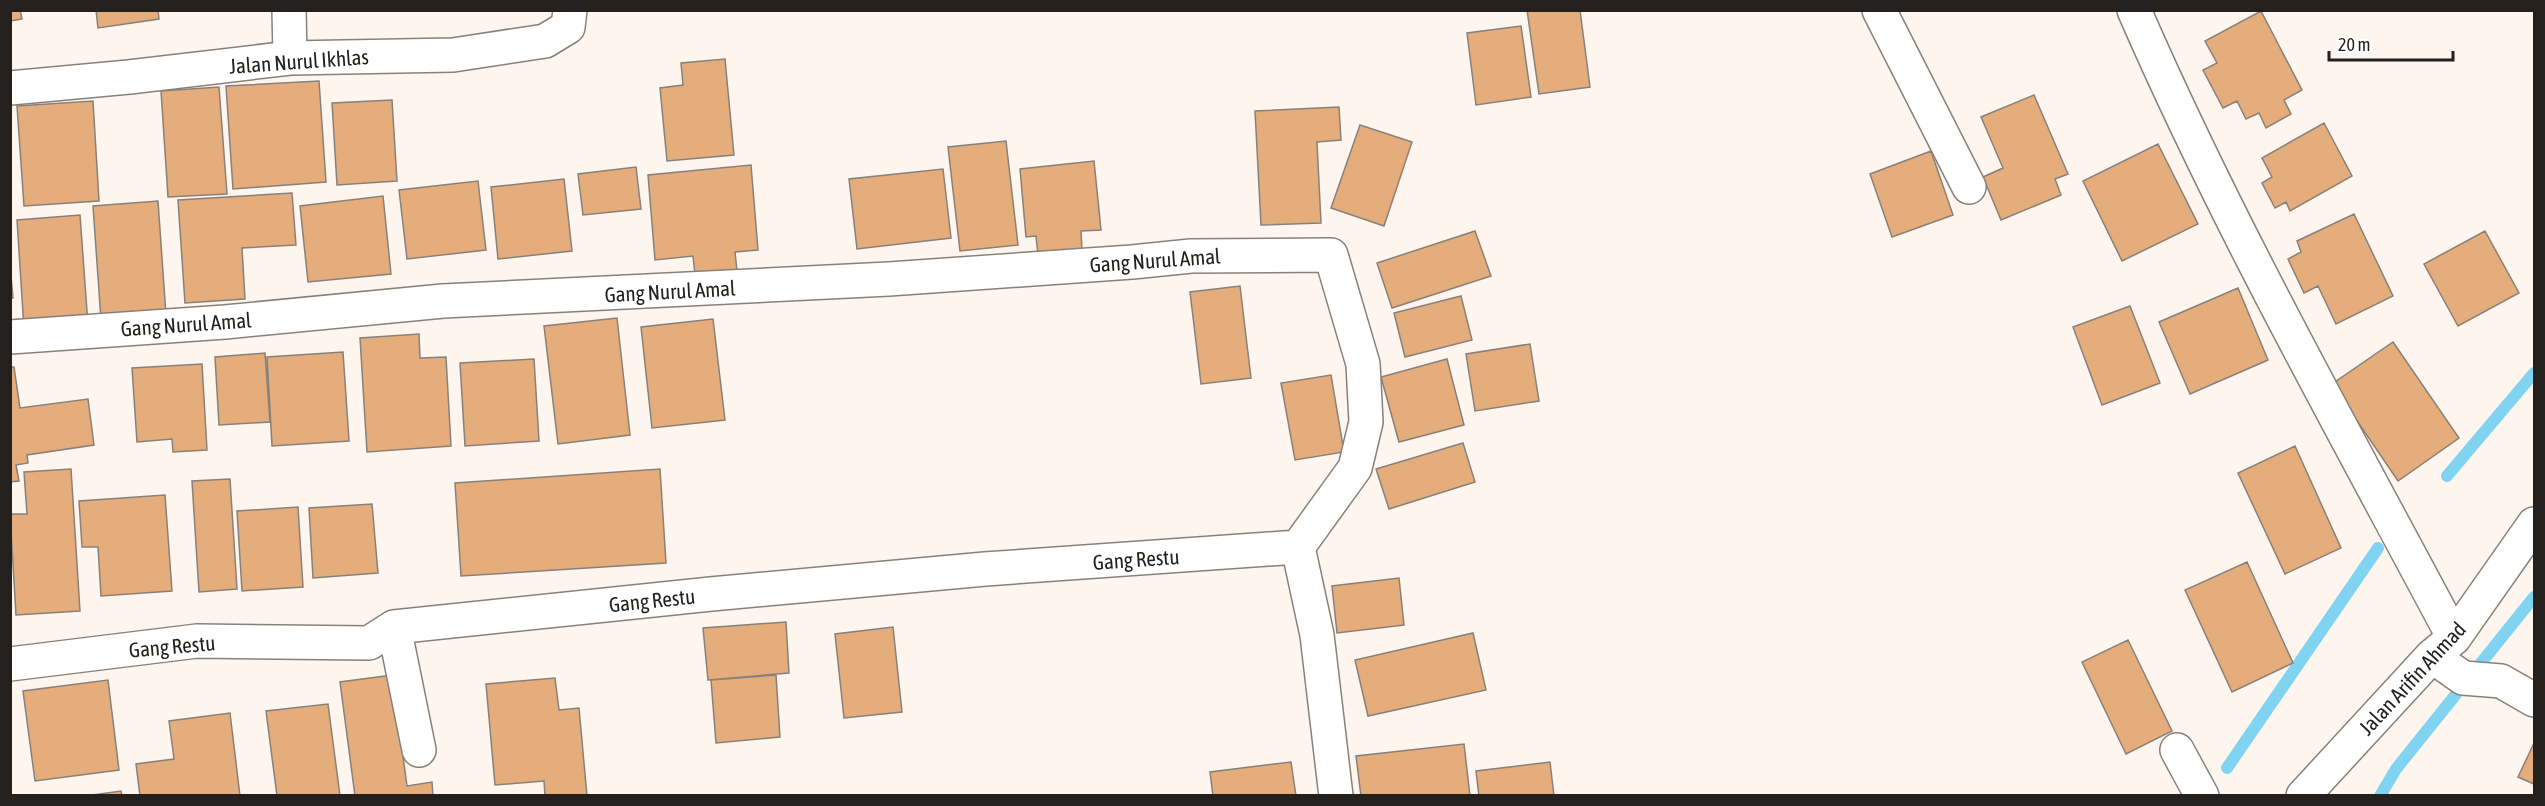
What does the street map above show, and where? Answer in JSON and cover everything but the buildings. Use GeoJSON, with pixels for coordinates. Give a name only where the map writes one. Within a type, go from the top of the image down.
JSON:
{"type":"FeatureCollection","features":[{"type":"Feature","properties":{"kind":"street"},"geometry":{"type":"LineString","coordinates":[[289,10],[290,58]]}},
{"type":"Feature","properties":{"kind":"street","name":"Jalan Nurul Ikhlas"},"geometry":{"type":"LineString","coordinates":[[10,88],[290,58],[453,55],[545,41],[568,27],[570,10]]}},
{"type":"Feature","properties":{"kind":"street"},"geometry":{"type":"LineString","coordinates":[[1879,10],[1970,187]]}},
{"type":"Feature","properties":{"kind":"street"},"geometry":{"type":"LineString","coordinates":[[2134,10],[2162,75],[2443,647],[2463,678],[2501,681],[2535,700]]}},
{"type":"Feature","properties":{"kind":"street","name":"Gang Nurul Amal"},"geometry":{"type":"LineString","coordinates":[[10,337],[225,322],[443,301],[877,280],[1132,262],[1191,255],[1330,255],[1363,364],[1366,423],[1355,468],[1298,547]]}},
{"type":"Feature","properties":{"kind":"street","name":"Jalan Arifin Ahmad"},"geometry":{"type":"LineString","coordinates":[[2303,795],[2443,647],[2535,524]]}},
{"type":"Feature","properties":{"kind":"street"},"geometry":{"type":"LineString","coordinates":[[1298,547],[1317,634],[1336,795]]}},
{"type":"Feature","properties":{"kind":"street","name":"Gang Restu"},"geometry":{"type":"LineString","coordinates":[[10,664],[197,641],[369,643],[394,627],[711,594],[961,571],[1298,547]]}},
{"type":"Feature","properties":{"kind":"street"},"geometry":{"type":"LineString","coordinates":[[394,627],[419,750]]}},
{"type":"Feature","properties":{"kind":"street"},"geometry":{"type":"LineString","coordinates":[[2177,750],[2202,795]]}},
{"type":"Feature","properties":{"kind":"waterway"},"geometry":{"type":"LineString","coordinates":[[2447,476],[2534,373]]}},
{"type":"Feature","properties":{"kind":"waterway"},"geometry":{"type":"LineString","coordinates":[[2227,768],[2378,548]]}},
{"type":"Feature","properties":{"kind":"waterway"},"geometry":{"type":"LineString","coordinates":[[2380,796],[2396,769],[2534,597]]}}]}
